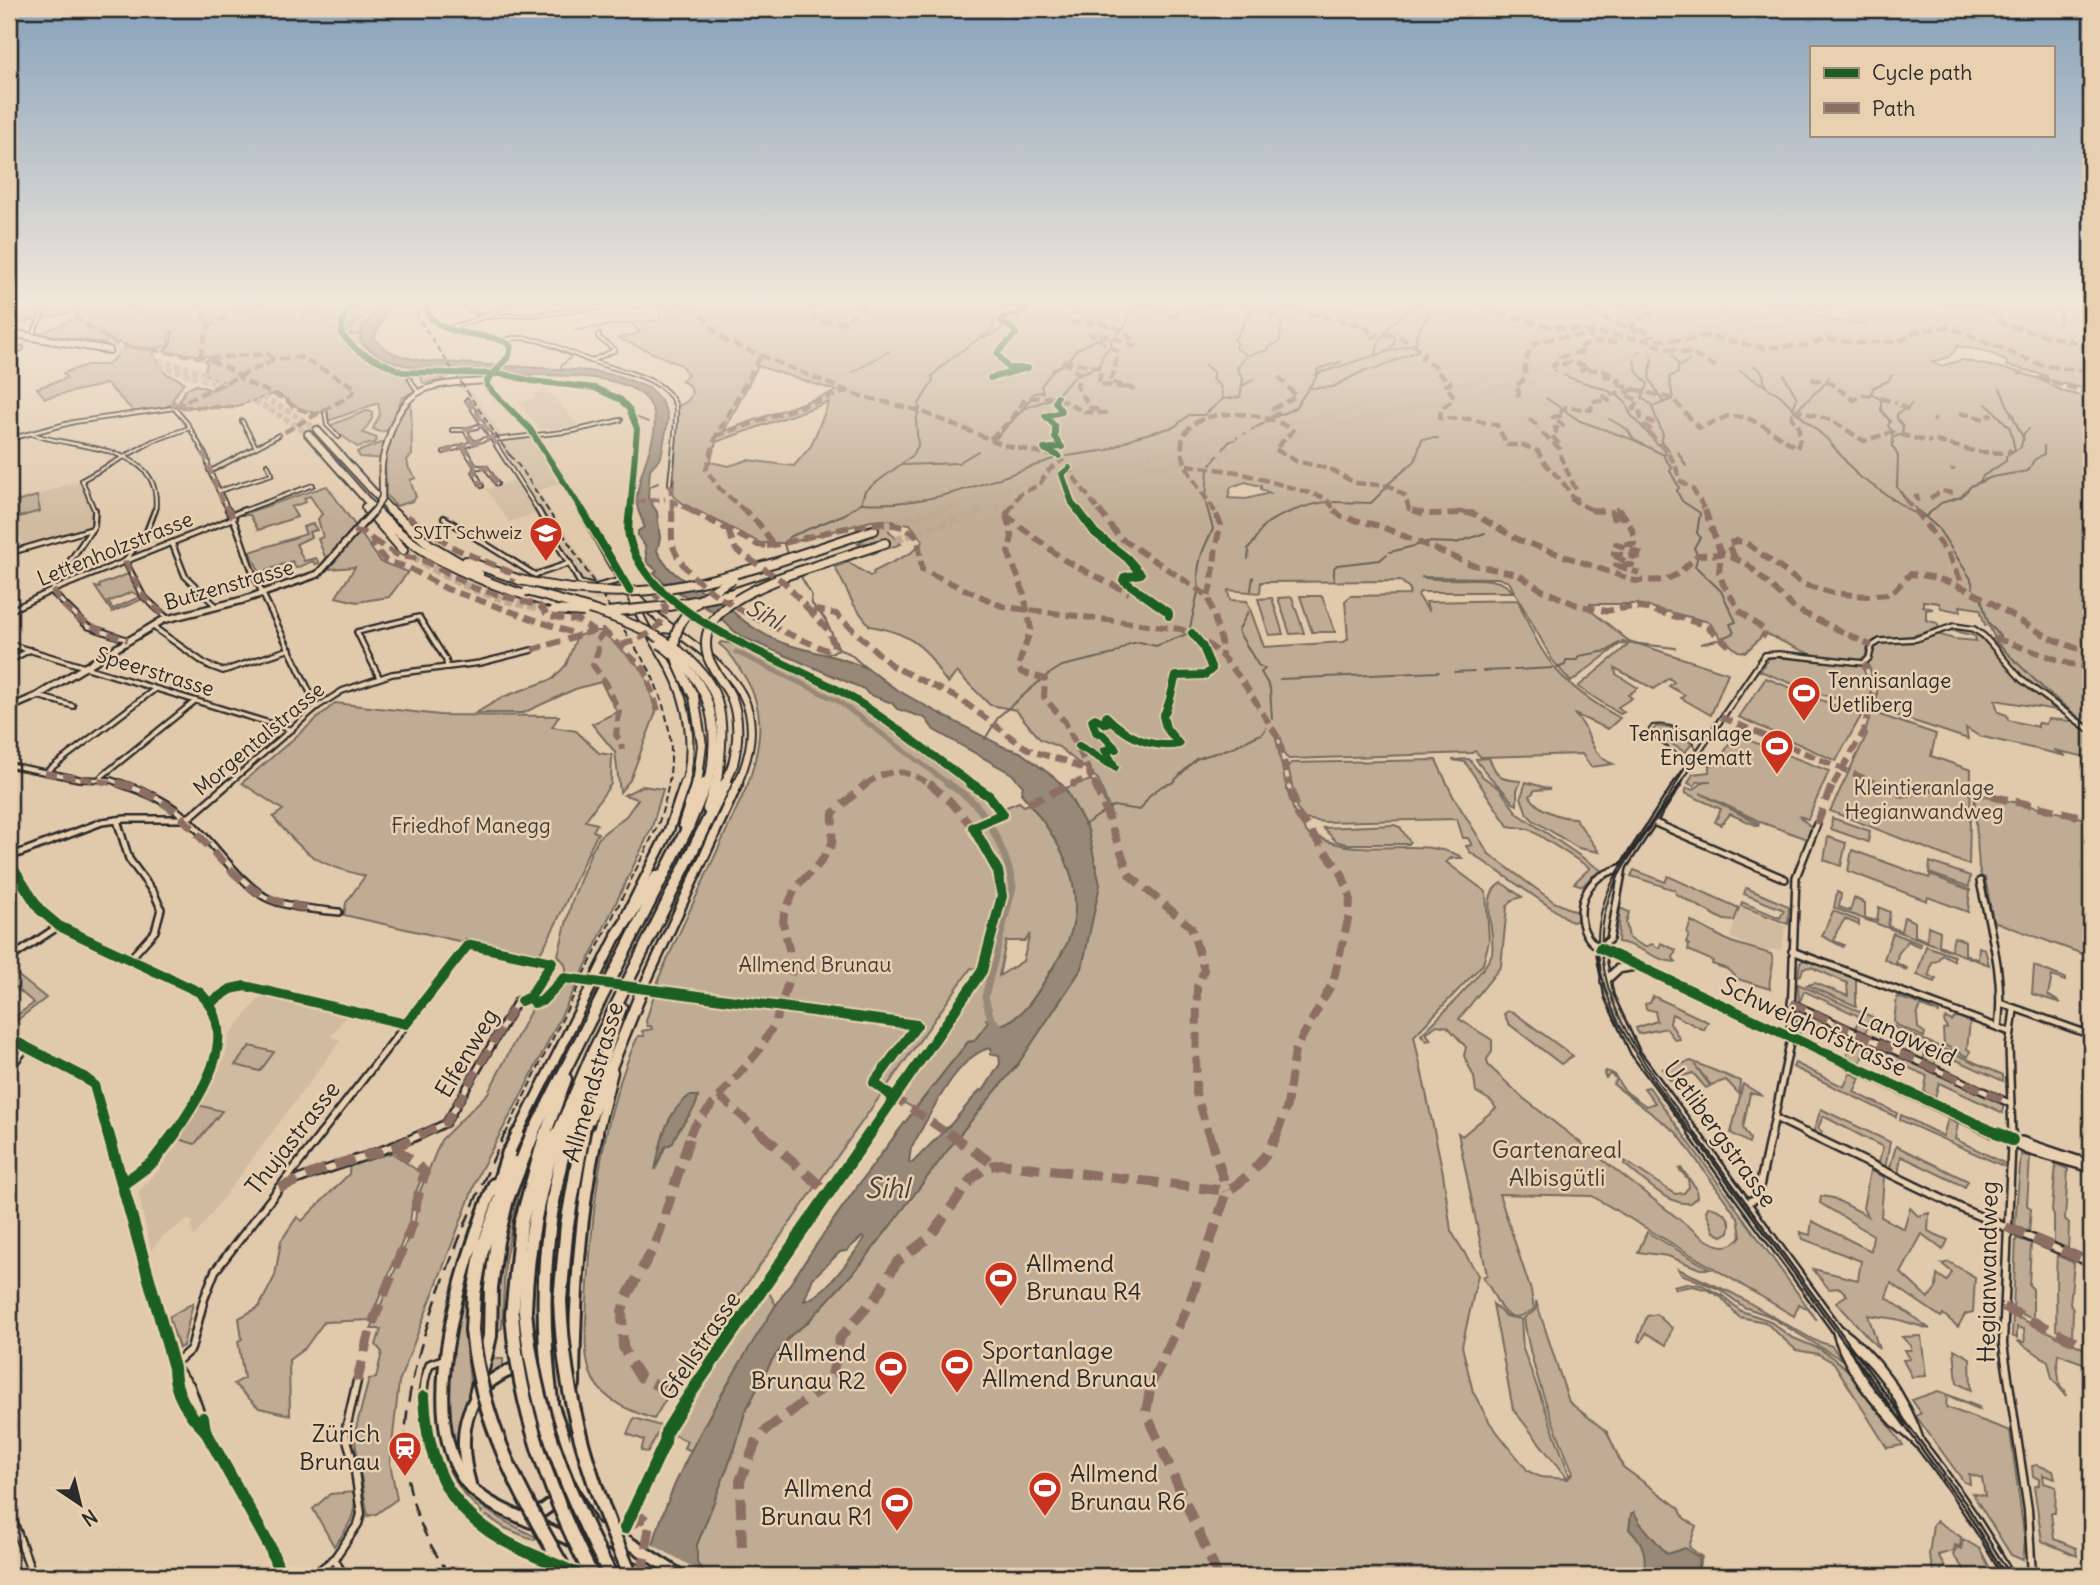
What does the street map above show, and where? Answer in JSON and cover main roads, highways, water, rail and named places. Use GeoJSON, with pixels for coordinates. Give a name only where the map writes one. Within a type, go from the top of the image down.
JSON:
{"type":"FeatureCollection","features":[{"type":"Feature","properties":{"kind":"highway"},"geometry":{"type":"LineString","coordinates":[[317,430],[348,459],[396,517],[454,560],[497,584]]}},
{"type":"Feature","properties":{"kind":"highway"},"geometry":{"type":"LineString","coordinates":[[307,434],[384,520],[409,542],[448,565],[647,636],[673,653],[694,674],[710,704],[716,740],[715,772],[698,837]]}},
{"type":"Feature","properties":{"kind":"highway"},"geometry":{"type":"LineString","coordinates":[[352,485],[378,525],[403,550]]}},
{"type":"Feature","properties":{"kind":"highway"},"geometry":{"type":"LineString","coordinates":[[424,540],[495,572],[565,591],[630,595],[685,588],[777,562],[874,530]]}},
{"type":"Feature","properties":{"kind":"highway"},"geometry":{"type":"LineString","coordinates":[[554,610],[610,612],[670,607],[777,580],[885,543]]}},
{"type":"Feature","properties":{"kind":"highway"},"geometry":{"type":"LineString","coordinates":[[668,865],[692,804],[700,772],[702,726],[694,697],[675,657],[678,630],[693,606],[711,591],[777,562]]}},
{"type":"Feature","properties":{"kind":"highway"},"geometry":{"type":"LineString","coordinates":[[611,1576],[571,1500],[545,1433],[519,1313],[528,1246],[543,1172],[567,1106],[726,785],[733,764],[738,737],[736,713],[727,689],[708,657],[706,638],[713,621],[726,607],[749,592],[777,580]]}},
{"type":"Feature","properties":{"kind":"highway"},"geometry":{"type":"LineString","coordinates":[[476,1395],[488,1348],[495,1258],[507,1199],[533,1131],[578,1048],[715,772]]}},
{"type":"Feature","properties":{"kind":"highway"},"geometry":{"type":"LineString","coordinates":[[617,935],[673,851]]}},
{"type":"Feature","properties":{"kind":"highway"},"geometry":{"type":"LineString","coordinates":[[633,1574],[597,1496],[576,1435],[563,1366],[560,1300],[566,1223],[591,1093],[635,969]]}},
{"type":"Feature","properties":{"kind":"highway"},"geometry":{"type":"LineString","coordinates":[[580,1147],[604,1080],[641,993]]}},
{"type":"Feature","properties":{"kind":"highway"},"geometry":{"type":"LineString","coordinates":[[482,1250],[504,1186],[530,1127],[567,1055],[602,999]]}},
{"type":"Feature","properties":{"kind":"highway"},"geometry":{"type":"LineString","coordinates":[[551,1401],[543,1303],[547,1234],[553,1191],[568,1130],[601,1036]]}},
{"type":"Feature","properties":{"kind":"highway"},"geometry":{"type":"LineString","coordinates":[[578,1048],[540,1145],[526,1192],[516,1245],[519,1385],[536,1454],[553,1499],[592,1576]]}},
{"type":"Feature","properties":{"kind":"highway"},"geometry":{"type":"LineString","coordinates":[[509,1152],[489,1217],[474,1294],[472,1330],[477,1384],[489,1426],[505,1464],[568,1576]]}},
{"type":"Feature","properties":{"kind":"main road"},"geometry":{"type":"LineString","coordinates":[[486,381],[493,374]]}},
{"type":"Feature","properties":{"kind":"main road","name":"Butzenstrasse"},"geometry":{"type":"LineString","coordinates":[[9,708],[37,696],[167,618],[264,593],[318,574],[330,565],[346,540],[381,500],[384,490],[381,466],[392,427],[404,403],[414,394],[486,381]]}},
{"type":"Feature","properties":{"kind":"main road","name":"Allmendstrasse"},"geometry":{"type":"LineString","coordinates":[[486,381],[488,388],[534,434],[623,579],[685,706],[691,732],[691,764],[676,813],[486,1202],[465,1262],[453,1314],[444,1401],[448,1444],[455,1466],[473,1489],[502,1510],[579,1543],[633,1574],[650,1576]]}},
{"type":"Feature","properties":{"kind":"main road","name":"Allmendstrasse"},"geometry":{"type":"LineString","coordinates":[[629,591],[674,630],[722,665],[738,684],[749,711],[750,744],[738,783],[641,993],[605,1099],[585,1191],[575,1289],[576,1470],[601,1517],[619,1538],[681,1576]]}},
{"type":"Feature","properties":{"kind":"main road"},"geometry":{"type":"LineString","coordinates":[[653,636],[663,629],[674,630]]}},
{"type":"Feature","properties":{"kind":"main road","name":"Schweighofstrasse"},"geometry":{"type":"LineString","coordinates":[[1600,948],[2028,1149],[2090,1167]]}},
{"type":"Feature","properties":{"kind":"main road","name":"Uetlibergstrasse"},"geometry":{"type":"LineString","coordinates":[[1600,948],[1605,981],[1616,1014],[1636,1052],[1837,1329],[1857,1345],[1905,1409],[1913,1421],[1919,1442]]}},
{"type":"Feature","properties":{"kind":"main road"},"geometry":{"type":"LineString","coordinates":[[1605,981],[1618,970],[1637,965]]}},
{"type":"Feature","properties":{"kind":"main road"},"geometry":{"type":"LineString","coordinates":[[10,1041],[77,1073],[94,1085],[173,1367],[173,1378],[194,1420],[205,1430],[270,1547],[281,1576]]}},
{"type":"Feature","properties":{"kind":"main road","name":"Uetlibergstrasse"},"geometry":{"type":"LineString","coordinates":[[1837,1329],[1842,1350],[1857,1373],[1898,1427],[1919,1442],[1979,1524],[2009,1576]]}},
{"type":"Feature","properties":{"kind":"main road"},"geometry":{"type":"LineString","coordinates":[[473,1489],[466,1473],[462,1446],[465,1426],[476,1395],[498,1375],[516,1367],[526,1366],[540,1377],[576,1470],[560,1499],[527,1520]]}},
{"type":"Feature","properties":{"kind":"main road"},"geometry":{"type":"LineString","coordinates":[[579,1543],[603,1570],[604,1576]]}},
{"type":"Feature","properties":{"kind":"water","name":"Sihl"},"geometry":{"type":"Polygon","coordinates":[[[500,374],[607,374],[649,388],[660,399],[668,420],[661,457],[650,469],[648,498],[657,512],[660,538],[657,551],[672,571],[766,635],[789,645],[866,668],[892,687],[923,704],[1004,747],[1020,752],[1065,788],[1088,830],[1100,885],[1082,968],[1018,1064],[960,1134],[862,1263],[807,1323],[791,1335],[772,1360],[745,1412],[735,1448],[697,1545],[697,1563],[705,1574],[646,1576],[660,1521],[671,1493],[711,1413],[793,1280],[848,1199],[907,1120],[968,1042],[974,1041],[990,1020],[1001,1025],[1016,1017],[1039,991],[1069,938],[1075,897],[1072,878],[1056,842],[1021,793],[1023,786],[1012,774],[934,730],[925,718],[897,709],[892,703],[868,694],[864,689],[747,639],[714,612],[667,586],[654,573],[657,571],[647,562],[645,546],[638,536],[638,531],[644,527],[637,503],[640,479],[652,443],[655,420],[653,410],[636,390],[605,380],[500,374]],[[991,1048],[978,1053],[955,1074],[911,1148],[909,1162],[912,1163],[952,1123],[980,1090],[983,1091],[1000,1064],[999,1055],[991,1054],[991,1048]],[[862,1237],[846,1251],[840,1252],[813,1278],[804,1301],[820,1292],[838,1274],[865,1238],[862,1237]]]}},
{"type":"Feature","properties":{"kind":"water"},"geometry":{"type":"Polygon","coordinates":[[[689,1096],[698,1096],[697,1102],[678,1130],[673,1143],[665,1147],[655,1170],[669,1120],[689,1096]]]}},
{"type":"Feature","properties":{"kind":"water"},"geometry":{"type":"Polygon","coordinates":[[[1634,1512],[1667,1554],[1685,1548],[1700,1558],[1695,1576],[1644,1576],[1643,1550],[1629,1529],[1631,1514],[1634,1512]]]}},
{"type":"Feature","properties":{"kind":"waterway"},"geometry":{"type":"LineString","coordinates":[[920,410],[919,404],[933,381],[934,374]]}},
{"type":"Feature","properties":{"kind":"waterway"},"geometry":{"type":"LineString","coordinates":[[1032,397],[1034,393],[1043,392],[1041,386],[1050,374]]}},
{"type":"Feature","properties":{"kind":"waterway"},"geometry":{"type":"LineString","coordinates":[[1056,396],[1077,374]]}},
{"type":"Feature","properties":{"kind":"waterway"},"geometry":{"type":"LineString","coordinates":[[1214,374],[1212,379],[1220,386],[1223,398]]}},
{"type":"Feature","properties":{"kind":"waterway"},"geometry":{"type":"LineString","coordinates":[[1067,456],[1108,450],[1135,437],[1174,427],[1189,415],[1204,415],[1223,399],[1240,397],[1243,379],[1240,374]]}},
{"type":"Feature","properties":{"kind":"waterway"},"geometry":{"type":"LineString","coordinates":[[1275,417],[1295,408],[1318,374]]}},
{"type":"Feature","properties":{"kind":"waterway"},"geometry":{"type":"LineString","coordinates":[[1311,388],[1333,387],[1358,374]]}},
{"type":"Feature","properties":{"kind":"waterway"},"geometry":{"type":"LineString","coordinates":[[1560,374],[1618,396],[1625,402],[1632,416],[1666,452],[1664,457],[1672,468],[1670,471],[1679,487],[1677,491],[1682,501],[1700,513],[1697,533],[1700,537],[1694,548],[1696,552]]}},
{"type":"Feature","properties":{"kind":"waterway"},"geometry":{"type":"LineString","coordinates":[[1639,374],[1648,384],[1642,398],[1652,405]]}},
{"type":"Feature","properties":{"kind":"waterway"},"geometry":{"type":"LineString","coordinates":[[1650,374],[1649,378],[1663,402]]}},
{"type":"Feature","properties":{"kind":"waterway"},"geometry":{"type":"LineString","coordinates":[[1669,450],[1661,442],[1663,435],[1652,407],[1673,399],[1669,377],[1676,374]]}},
{"type":"Feature","properties":{"kind":"waterway"},"geometry":{"type":"LineString","coordinates":[[1745,374],[1766,387]]}},
{"type":"Feature","properties":{"kind":"waterway"},"geometry":{"type":"LineString","coordinates":[[1763,374],[1766,387]]}},
{"type":"Feature","properties":{"kind":"waterway"},"geometry":{"type":"LineString","coordinates":[[1784,375],[1797,398],[1793,408]]}},
{"type":"Feature","properties":{"kind":"waterway"},"geometry":{"type":"LineString","coordinates":[[1892,375],[1888,381],[1874,387],[1871,393],[1881,400],[1881,410],[1890,421],[1888,426],[1892,431],[1893,447],[1898,456],[1897,487],[1908,502]]}},
{"type":"Feature","properties":{"kind":"waterway"},"geometry":{"type":"LineString","coordinates":[[1829,377],[1823,386],[1795,411],[1828,440],[1857,475],[1912,512]]}},
{"type":"Feature","properties":{"kind":"waterway"},"geometry":{"type":"LineString","coordinates":[[1244,385],[1254,379]]}},
{"type":"Feature","properties":{"kind":"waterway"},"geometry":{"type":"LineString","coordinates":[[1766,387],[1780,395],[1793,408]]}},
{"type":"Feature","properties":{"kind":"waterway"},"geometry":{"type":"LineString","coordinates":[[2000,389],[2023,438]]}},
{"type":"Feature","properties":{"kind":"waterway"},"geometry":{"type":"LineString","coordinates":[[996,438],[1023,409],[1053,398]]}},
{"type":"Feature","properties":{"kind":"waterway"},"geometry":{"type":"LineString","coordinates":[[1546,398],[1580,421],[1634,440]]}},
{"type":"Feature","properties":{"kind":"waterway"},"geometry":{"type":"LineString","coordinates":[[1024,407],[1030,399]]}},
{"type":"Feature","properties":{"kind":"waterway"},"geometry":{"type":"LineString","coordinates":[[1895,437],[1902,433],[1903,426],[1897,419],[1897,414],[1912,404]]}},
{"type":"Feature","properties":{"kind":"waterway"},"geometry":{"type":"LineString","coordinates":[[1986,404],[1995,412]]}},
{"type":"Feature","properties":{"kind":"waterway"},"geometry":{"type":"LineString","coordinates":[[787,554],[784,544],[789,537],[845,514],[861,503],[865,491],[912,456],[918,446],[916,420],[919,411]]}},
{"type":"Feature","properties":{"kind":"waterway"},"geometry":{"type":"LineString","coordinates":[[1979,482],[1983,476],[2006,461],[2006,456],[2015,450],[2010,428],[1996,413]]}},
{"type":"Feature","properties":{"kind":"waterway"},"geometry":{"type":"LineString","coordinates":[[633,416],[648,422]]}},
{"type":"Feature","properties":{"kind":"waterway"},"geometry":{"type":"LineString","coordinates":[[1609,419],[1627,429],[1634,440]]}},
{"type":"Feature","properties":{"kind":"waterway"},"geometry":{"type":"LineString","coordinates":[[1211,464],[1229,442],[1270,420]]}},
{"type":"Feature","properties":{"kind":"waterway"},"geometry":{"type":"LineString","coordinates":[[2023,438],[2029,429]]}},
{"type":"Feature","properties":{"kind":"waterway"},"geometry":{"type":"LineString","coordinates":[[1388,484],[1415,461],[1422,439],[1438,438]]}},
{"type":"Feature","properties":{"kind":"waterway"},"geometry":{"type":"LineString","coordinates":[[2016,450],[2021,447],[2023,438]]}},
{"type":"Feature","properties":{"kind":"waterway"},"geometry":{"type":"LineString","coordinates":[[1634,440],[1664,455]]}},
{"type":"Feature","properties":{"kind":"waterway"},"geometry":{"type":"LineString","coordinates":[[1979,482],[1992,477],[2028,471],[2034,460],[2044,454],[2044,446]]}},
{"type":"Feature","properties":{"kind":"waterway"},"geometry":{"type":"LineString","coordinates":[[903,465],[958,463],[978,451]]}},
{"type":"Feature","properties":{"kind":"waterway"},"geometry":{"type":"LineString","coordinates":[[1678,452],[1686,466]]}},
{"type":"Feature","properties":{"kind":"waterway"},"geometry":{"type":"LineString","coordinates":[[862,503],[936,497],[983,484],[1053,459]]}},
{"type":"Feature","properties":{"kind":"waterway"},"geometry":{"type":"LineString","coordinates":[[1206,498],[1208,469]]}},
{"type":"Feature","properties":{"kind":"waterway"},"geometry":{"type":"LineString","coordinates":[[1925,517],[1941,503],[1961,497],[1971,486],[1979,482]]}},
{"type":"Feature","properties":{"kind":"waterway"},"geometry":{"type":"LineString","coordinates":[[649,487],[658,483]]}},
{"type":"Feature","properties":{"kind":"waterway"},"geometry":{"type":"LineString","coordinates":[[1333,502],[1371,503],[1388,486]]}},
{"type":"Feature","properties":{"kind":"waterway"},"geometry":{"type":"LineString","coordinates":[[1199,588],[1199,564],[1213,529],[1205,500]]}},
{"type":"Feature","properties":{"kind":"waterway"},"geometry":{"type":"LineString","coordinates":[[1248,549],[1269,522],[1294,510],[1328,502]]}},
{"type":"Feature","properties":{"kind":"waterway"},"geometry":{"type":"LineString","coordinates":[[1914,507],[1925,517]]}},
{"type":"Feature","properties":{"kind":"waterway"},"geometry":{"type":"LineString","coordinates":[[1925,517],[1938,528],[1971,579],[1973,588]]}},
{"type":"Feature","properties":{"kind":"waterway"},"geometry":{"type":"LineString","coordinates":[[1426,542],[1456,543],[1485,533]]}},
{"type":"Feature","properties":{"kind":"waterway"},"geometry":{"type":"LineString","coordinates":[[1390,552],[1422,544]]}},
{"type":"Feature","properties":{"kind":"waterway"},"geometry":{"type":"LineString","coordinates":[[1248,559],[1249,551]]}},
{"type":"Feature","properties":{"kind":"waterway"},"geometry":{"type":"LineString","coordinates":[[1334,580],[1334,568],[1337,565],[1380,560],[1387,554]]}},
{"type":"Feature","properties":{"kind":"waterway"},"geometry":{"type":"LineString","coordinates":[[1698,556],[1695,566],[1721,591],[1736,622],[1730,624],[1734,633],[1722,638]]}},
{"type":"Feature","properties":{"kind":"waterway"},"geometry":{"type":"LineString","coordinates":[[800,575],[811,594],[812,604],[825,619],[839,649],[826,655]]}},
{"type":"Feature","properties":{"kind":"waterway"},"geometry":{"type":"LineString","coordinates":[[1251,590],[1253,577]]}},
{"type":"Feature","properties":{"kind":"waterway"},"geometry":{"type":"LineString","coordinates":[[1190,628],[1198,592]]}},
{"type":"Feature","properties":{"kind":"waterway"},"geometry":{"type":"LineString","coordinates":[[1981,598],[1988,622],[2000,636],[1996,642],[2045,690],[2091,727]]}},
{"type":"Feature","properties":{"kind":"waterway"},"geometry":{"type":"LineString","coordinates":[[1248,612],[1238,631],[1258,665],[1265,669],[1261,672],[1270,688],[1272,719]]}},
{"type":"Feature","properties":{"kind":"waterway"},"geometry":{"type":"LineString","coordinates":[[1046,676],[1062,666],[1114,654],[1129,644],[1139,642],[1156,646],[1189,633]]}},
{"type":"Feature","properties":{"kind":"waterway"},"geometry":{"type":"LineString","coordinates":[[1701,644],[1717,640]]}},
{"type":"Feature","properties":{"kind":"waterway"},"geometry":{"type":"LineString","coordinates":[[1622,642],[1675,648]]}},
{"type":"Feature","properties":{"kind":"waterway"},"geometry":{"type":"LineString","coordinates":[[1557,668],[1565,665],[1566,660],[1577,660],[1579,656],[1607,651],[1619,643]]}},
{"type":"Feature","properties":{"kind":"waterway"},"geometry":{"type":"LineString","coordinates":[[840,650],[849,653],[866,668]]}},
{"type":"Feature","properties":{"kind":"waterway"},"geometry":{"type":"LineString","coordinates":[[736,652],[838,701],[950,785]]}},
{"type":"Feature","properties":{"kind":"waterway"},"geometry":{"type":"LineString","coordinates":[[1514,670],[1553,668]]}},
{"type":"Feature","properties":{"kind":"waterway"},"geometry":{"type":"LineString","coordinates":[[1483,671],[1508,670]]}},
{"type":"Feature","properties":{"kind":"waterway"},"geometry":{"type":"LineString","coordinates":[[1454,672],[1474,671]]}},
{"type":"Feature","properties":{"kind":"waterway"},"geometry":{"type":"LineString","coordinates":[[1280,679],[1439,672]]}},
{"type":"Feature","properties":{"kind":"waterway"},"geometry":{"type":"LineString","coordinates":[[985,739],[999,716],[1040,681]]}},
{"type":"Feature","properties":{"kind":"waterway"},"geometry":{"type":"LineString","coordinates":[[1084,825],[1113,806],[1140,810],[1150,795],[1162,786],[1172,783],[1196,759],[1231,748],[1263,733],[1266,728]]}},
{"type":"Feature","properties":{"kind":"waterway"},"geometry":{"type":"LineString","coordinates":[[950,785],[968,797],[987,820],[999,842],[1011,877],[1013,887],[985,997],[991,1019],[1000,1027]]}},
{"type":"Feature","properties":{"kind":"tunnel"},"geometry":{"type":"LineString","coordinates":[[186,374],[253,400],[308,434]]}},
{"type":"Feature","properties":{"kind":"tunnel"},"geometry":{"type":"LineString","coordinates":[[206,374],[269,400],[317,430]]}},
{"type":"Feature","properties":{"kind":"tunnel"},"geometry":{"type":"LineString","coordinates":[[933,512],[1028,483],[1508,374]]}},
{"type":"Feature","properties":{"kind":"tunnel"},"geometry":{"type":"LineString","coordinates":[[978,512],[1078,485],[1559,374]]}},
{"type":"Feature","properties":{"kind":"tunnel"},"geometry":{"type":"LineString","coordinates":[[874,530],[938,510]]}},
{"type":"Feature","properties":{"kind":"tunnel"},"geometry":{"type":"LineString","coordinates":[[885,543],[983,510]]}},
{"type":"Feature","properties":{"kind":"tunnel"},"geometry":{"type":"LineString","coordinates":[[403,550],[439,572],[475,589],[513,602],[554,610]]}},
{"type":"Feature","properties":{"kind":"tram line"},"geometry":{"type":"LineString","coordinates":[[1693,1135],[1652,1078],[1615,1015],[1603,982],[1598,948],[1601,914],[1614,879],[1685,766],[1673,750],[1652,735],[1648,730],[1652,725],[1667,725],[1681,730],[1691,740],[1697,754],[1619,875],[1605,911],[1601,946],[1606,980],[1634,1045],[1696,1135]]}},
{"type":"Feature","properties":{"kind":"tram line"},"geometry":{"type":"LineString","coordinates":[[1692,1133],[1966,1510],[2006,1576]]}},
{"type":"Feature","properties":{"kind":"tram line"},"geometry":{"type":"LineString","coordinates":[[1695,1133],[1966,1504],[2011,1576]]}},
{"type":"Feature","properties":{"kind":"railway"},"geometry":{"type":"LineString","coordinates":[[455,374],[506,450]]}},
{"type":"Feature","properties":{"kind":"railway"},"geometry":{"type":"LineString","coordinates":[[505,1135],[658,825],[671,764],[669,728],[649,669],[523,471],[506,450]]}},
{"type":"Feature","properties":{"kind":"railway"},"geometry":{"type":"LineString","coordinates":[[506,450],[510,456]]}},
{"type":"Feature","properties":{"kind":"railway"},"geometry":{"type":"LineString","coordinates":[[451,1576],[429,1541],[414,1506],[407,1470],[409,1398],[417,1361],[441,1286],[505,1133]]}},
{"type":"Feature","properties":{"kind":"place","name":"SVIT Schweiz"},"geometry":{"type":"Point","coordinates":[546,563]}},
{"type":"Feature","properties":{"kind":"place","name":"Tennisanlage Uetliberg"},"geometry":{"type":"Point","coordinates":[1804,723]}},
{"type":"Feature","properties":{"kind":"place","name":"Tennisanlage Engematt"},"geometry":{"type":"Point","coordinates":[1777,776]}},
{"type":"Feature","properties":{"kind":"place","name":"Allmend Brunau R4"},"geometry":{"type":"Point","coordinates":[1001,1308]}},
{"type":"Feature","properties":{"kind":"place","name":"Sportanlage Allmend Brunau"},"geometry":{"type":"Point","coordinates":[957,1395]}},
{"type":"Feature","properties":{"kind":"place","name":"Allmend Brunau R2"},"geometry":{"type":"Point","coordinates":[891,1397]}},
{"type":"Feature","properties":{"kind":"place","name":"Zürich Brunau"},"geometry":{"type":"Point","coordinates":[405,1478]}},
{"type":"Feature","properties":{"kind":"place","name":"Allmend Brunau R6"},"geometry":{"type":"Point","coordinates":[1045,1518]}},
{"type":"Feature","properties":{"kind":"place","name":"Allmend Brunau R1"},"geometry":{"type":"Point","coordinates":[897,1533]}},
{"type":"Feature","properties":{"kind":"park label","name":"Kleintieranlage Hegianwandweg"},"geometry":{"type":"Point","coordinates":[1924,800]}},
{"type":"Feature","properties":{"kind":"park label","name":"Friedhof Manegg"},"geometry":{"type":"Point","coordinates":[471,826]}},
{"type":"Feature","properties":{"kind":"park label","name":"Allmend Brunau"},"geometry":{"type":"Point","coordinates":[815,965]}},
{"type":"Feature","properties":{"kind":"park label","name":"Gartenareal Albisgütli"},"geometry":{"type":"Point","coordinates":[1557,1164]}}]}
